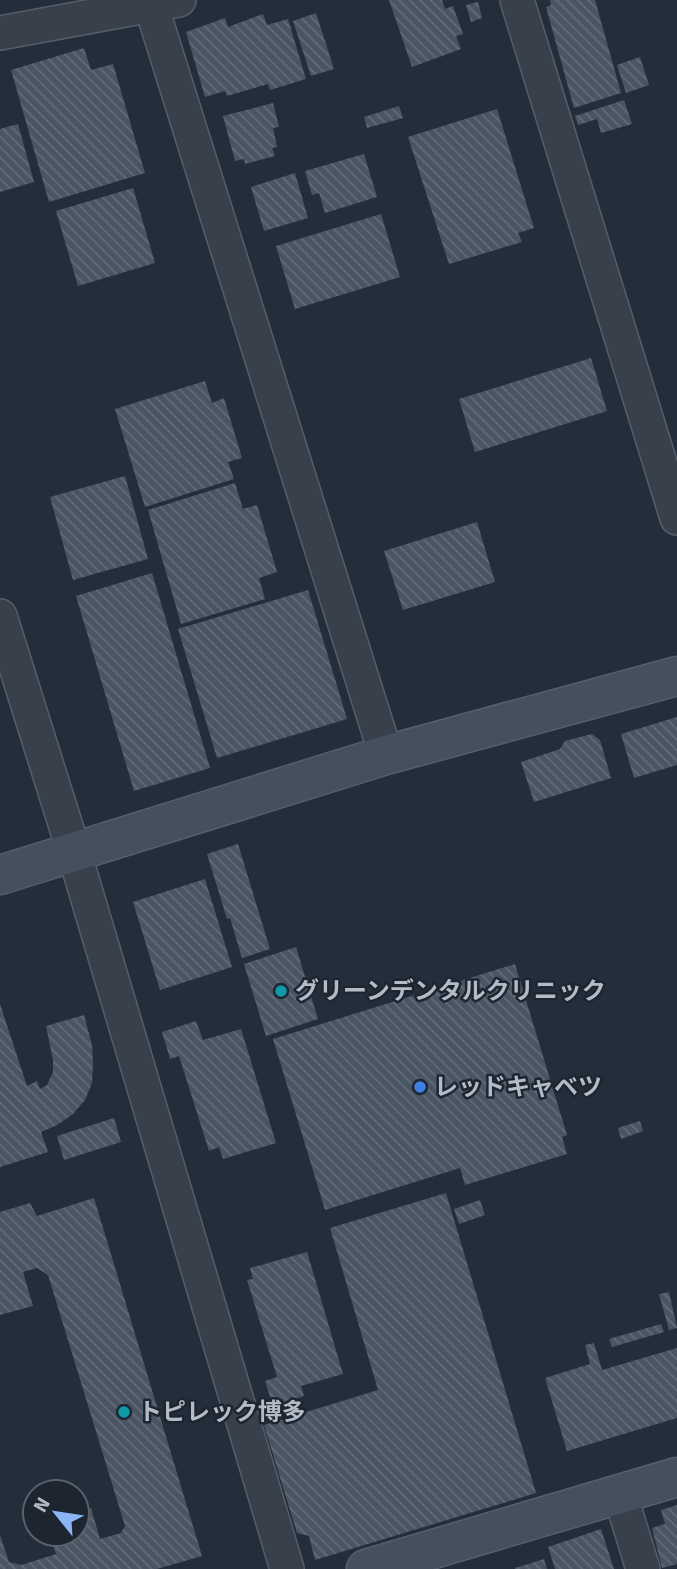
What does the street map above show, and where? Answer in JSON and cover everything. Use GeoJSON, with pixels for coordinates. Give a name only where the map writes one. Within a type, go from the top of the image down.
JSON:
{"type":"FeatureCollection","features":[{"type":"Feature","properties":{"kind":"street"},"geometry":{"type":"LineString","coordinates":[[517,0],[677,518]]}},
{"type":"Feature","properties":{"kind":"street"},"geometry":{"type":"LineString","coordinates":[[0,33],[165,2],[386,755]]}},
{"type":"Feature","properties":{"kind":"street"},"geometry":{"type":"LineString","coordinates":[[0,616],[74,852],[287,1569]]}},
{"type":"Feature","properties":{"kind":"street"},"geometry":{"type":"LineString","coordinates":[[0,875],[386,755],[677,677]]}},
{"type":"Feature","properties":{"kind":"street"},"geometry":{"type":"LineString","coordinates":[[366,1569],[677,1478]]}},
{"type":"Feature","properties":{"kind":"street"},"geometry":{"type":"LineString","coordinates":[[620,1494],[643,1569]]}},
{"type":"Feature","properties":{"kind":"building"},"geometry":{"type":"Polygon","coordinates":[[[389,0],[442,0],[445,9],[453,6],[463,34],[456,36],[461,49],[412,67],[389,0]]]}},
{"type":"Feature","properties":{"kind":"building"},"geometry":{"type":"Polygon","coordinates":[[[550,0],[595,0],[621,93],[574,108],[546,7],[551,5],[550,0]]]}},
{"type":"Feature","properties":{"kind":"building"},"geometry":{"type":"Polygon","coordinates":[[[478,2],[482,18],[471,22],[466,5],[478,2]]]}},
{"type":"Feature","properties":{"kind":"building"},"geometry":{"type":"Polygon","coordinates":[[[316,13],[334,69],[311,76],[293,21],[316,13]]]}},
{"type":"Feature","properties":{"kind":"building"},"geometry":{"type":"Polygon","coordinates":[[[263,14],[267,25],[288,19],[306,79],[270,90],[268,84],[227,96],[225,91],[205,97],[186,32],[225,18],[228,27],[263,14]]]}},
{"type":"Feature","properties":{"kind":"building"},"geometry":{"type":"Polygon","coordinates":[[[84,48],[91,70],[113,64],[145,173],[49,202],[11,70],[84,48]]]}},
{"type":"Feature","properties":{"kind":"building"},"geometry":{"type":"Polygon","coordinates":[[[640,57],[649,85],[626,93],[617,65],[640,57]]]}},
{"type":"Feature","properties":{"kind":"building"},"geometry":{"type":"Polygon","coordinates":[[[624,100],[632,124],[601,133],[597,119],[578,125],[575,116],[624,100]]]}},
{"type":"Feature","properties":{"kind":"building"},"geometry":{"type":"Polygon","coordinates":[[[273,103],[279,127],[273,128],[277,147],[272,148],[275,156],[245,164],[244,159],[235,161],[223,116],[273,103]]]}},
{"type":"Feature","properties":{"kind":"building"},"geometry":{"type":"Polygon","coordinates":[[[399,106],[403,118],[367,128],[364,117],[399,106]]]}},
{"type":"Feature","properties":{"kind":"building"},"geometry":{"type":"Polygon","coordinates":[[[497,109],[534,228],[518,233],[522,242],[449,264],[408,137],[497,109]]]}},
{"type":"Feature","properties":{"kind":"building"},"geometry":{"type":"Polygon","coordinates":[[[18,124],[34,182],[0,192],[0,129],[18,124]]]}},
{"type":"Feature","properties":{"kind":"building"},"geometry":{"type":"Polygon","coordinates":[[[364,154],[377,197],[325,213],[319,193],[312,195],[305,171],[364,154]]]}},
{"type":"Feature","properties":{"kind":"building"},"geometry":{"type":"Polygon","coordinates":[[[295,173],[308,218],[264,231],[251,187],[295,173]]]}},
{"type":"Feature","properties":{"kind":"building"},"geometry":{"type":"Polygon","coordinates":[[[133,188],[155,263],[78,286],[56,211],[133,188]]]}},
{"type":"Feature","properties":{"kind":"building"},"geometry":{"type":"Polygon","coordinates":[[[381,214],[400,277],[295,309],[276,246],[381,214]]]}},
{"type":"Feature","properties":{"kind":"building"},"geometry":{"type":"Polygon","coordinates":[[[591,358],[607,411],[475,452],[459,399],[591,358]]]}},
{"type":"Feature","properties":{"kind":"building"},"geometry":{"type":"Polygon","coordinates":[[[205,381],[212,403],[224,398],[242,458],[228,462],[234,479],[145,507],[115,409],[205,381]]]}},
{"type":"Feature","properties":{"kind":"building"},"geometry":{"type":"Polygon","coordinates":[[[125,476],[148,559],[73,580],[50,497],[125,476]]]}},
{"type":"Feature","properties":{"kind":"building"},"geometry":{"type":"Polygon","coordinates":[[[235,483],[243,509],[257,505],[277,572],[259,578],[265,599],[181,624],[148,510],[235,483]]]}},
{"type":"Feature","properties":{"kind":"building"},"geometry":{"type":"Polygon","coordinates":[[[477,522],[495,582],[403,610],[384,551],[477,522]]]}},
{"type":"Feature","properties":{"kind":"building"},"geometry":{"type":"Polygon","coordinates":[[[152,573],[210,768],[134,791],[76,596],[152,573]]]}},
{"type":"Feature","properties":{"kind":"building"},"geometry":{"type":"Polygon","coordinates":[[[308,590],[347,719],[217,758],[178,629],[308,590]]]}},
{"type":"Feature","properties":{"kind":"building"},"geometry":{"type":"Polygon","coordinates":[[[677,717],[677,765],[634,778],[621,734],[677,717]]]}},
{"type":"Feature","properties":{"kind":"building"},"geometry":{"type":"Polygon","coordinates":[[[592,734],[600,740],[611,778],[534,802],[521,762],[560,749],[565,741],[592,734]]]}},
{"type":"Feature","properties":{"kind":"building"},"geometry":{"type":"Polygon","coordinates":[[[238,844],[270,949],[242,958],[207,854],[238,844]]]}},
{"type":"Feature","properties":{"kind":"building"},"geometry":{"type":"Polygon","coordinates":[[[205,879],[232,967],[160,990],[133,902],[205,879]]]}},
{"type":"Feature","properties":{"kind":"building","name":"グリーンデンタルクリニック"},"geometry":{"type":"Polygon","coordinates":[[[296,947],[318,1019],[266,1036],[244,964],[296,947]]]}},
{"type":"Feature","properties":{"kind":"building","name":"レッドキャベツ"},"geometry":{"type":"Polygon","coordinates":[[[515,964],[567,1135],[562,1137],[567,1154],[465,1185],[460,1168],[325,1210],[273,1039],[515,964]]]}},
{"type":"Feature","properties":{"kind":"building"},"geometry":{"type":"Polygon","coordinates":[[[0,1004],[27,1086],[37,1081],[40,1089],[47,1085],[53,1072],[46,1026],[84,1015],[92,1045],[93,1064],[92,1083],[85,1100],[73,1114],[41,1132],[48,1152],[0,1167],[0,1004]]]}},
{"type":"Feature","properties":{"kind":"building"},"geometry":{"type":"Polygon","coordinates":[[[196,1021],[203,1040],[241,1029],[276,1143],[223,1159],[219,1147],[209,1151],[179,1056],[170,1059],[162,1032],[196,1021]]]}},
{"type":"Feature","properties":{"kind":"building"},"geometry":{"type":"Polygon","coordinates":[[[114,1118],[121,1142],[64,1160],[57,1136],[114,1118]]]}},
{"type":"Feature","properties":{"kind":"building"},"geometry":{"type":"Polygon","coordinates":[[[640,1121],[643,1131],[621,1139],[618,1128],[640,1121]]]}},
{"type":"Feature","properties":{"kind":"building"},"geometry":{"type":"Polygon","coordinates":[[[446,1193],[536,1493],[315,1560],[309,1536],[297,1533],[264,1425],[378,1390],[330,1228],[446,1193]]]}},
{"type":"Feature","properties":{"kind":"building","name":"トピレック博多"},"geometry":{"type":"Polygon","coordinates":[[[94,1198],[202,1556],[157,1569],[0,1569],[0,1535],[9,1562],[21,1565],[56,1554],[54,1548],[91,1548],[91,1508],[100,1539],[121,1533],[125,1526],[48,1275],[37,1268],[23,1272],[33,1306],[0,1315],[0,1212],[30,1203],[37,1216],[94,1198]]]}},
{"type":"Feature","properties":{"kind":"building"},"geometry":{"type":"Polygon","coordinates":[[[480,1200],[485,1215],[459,1224],[454,1209],[480,1200]]]}},
{"type":"Feature","properties":{"kind":"building"},"geometry":{"type":"Polygon","coordinates":[[[307,1252],[343,1374],[301,1386],[304,1396],[273,1406],[265,1381],[277,1377],[247,1280],[253,1279],[250,1268],[307,1252]]]}},
{"type":"Feature","properties":{"kind":"building"},"geometry":{"type":"Polygon","coordinates":[[[669,1292],[677,1328],[669,1330],[659,1294],[669,1292]]]}},
{"type":"Feature","properties":{"kind":"building"},"geometry":{"type":"Polygon","coordinates":[[[661,1324],[664,1332],[612,1347],[609,1339],[661,1324]]]}},
{"type":"Feature","properties":{"kind":"building"},"geometry":{"type":"Polygon","coordinates":[[[594,1343],[602,1370],[677,1348],[677,1418],[567,1451],[545,1378],[590,1364],[585,1345],[594,1343]]]}},
{"type":"Feature","properties":{"kind":"building"},"geometry":{"type":"Polygon","coordinates":[[[677,1505],[677,1564],[662,1568],[652,1528],[665,1524],[661,1510],[677,1505]]]}},
{"type":"Feature","properties":{"kind":"building"},"geometry":{"type":"Polygon","coordinates":[[[601,1529],[614,1569],[555,1569],[548,1547],[601,1529]]]}},
{"type":"Feature","properties":{"kind":"building"},"geometry":{"type":"Polygon","coordinates":[[[544,1559],[547,1569],[515,1569],[515,1568],[544,1559]]]}},
{"type":"Feature","properties":{"kind":"place","name":"グリーンデンタルクリニック"},"geometry":{"type":"Point","coordinates":[281,991]}},
{"type":"Feature","properties":{"kind":"place","name":"レッドキャベツ"},"geometry":{"type":"Point","coordinates":[420,1087]}},
{"type":"Feature","properties":{"kind":"place","name":"トピレック博多"},"geometry":{"type":"Point","coordinates":[124,1412]}}]}
